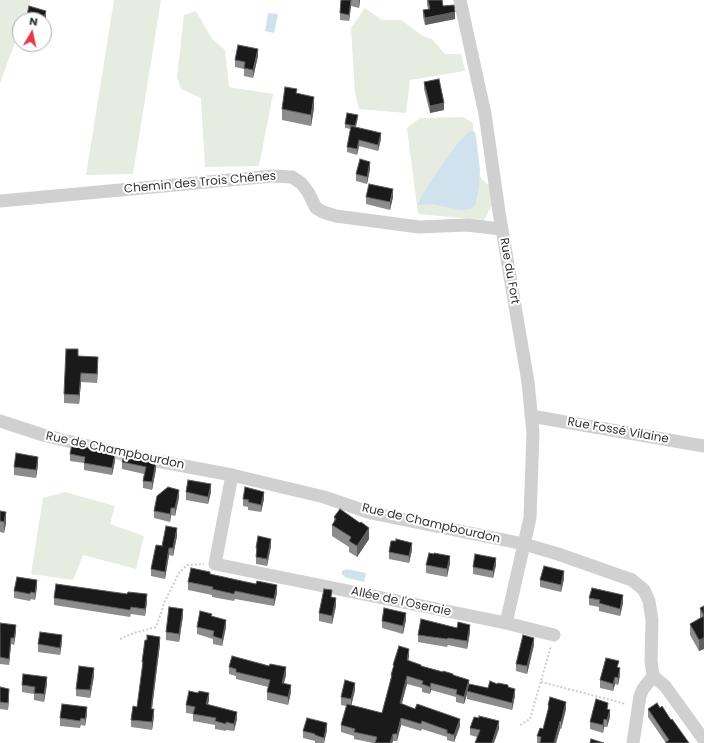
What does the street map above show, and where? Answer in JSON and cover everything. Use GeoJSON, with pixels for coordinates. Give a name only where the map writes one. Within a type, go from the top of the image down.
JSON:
{"type":"FeatureCollection","features":[{"type":"Feature","properties":{"kind":"street","name":"Rue du Fort"},"geometry":{"type":"LineString","coordinates":[[460,0],[485,114],[502,229],[528,382],[532,433],[530,518],[524,544]]}},
{"type":"Feature","properties":{"kind":"street","name":"Chemin des Trois Chênes"},"geometry":{"type":"LineString","coordinates":[[0,201],[273,176],[292,177],[301,183],[308,192],[316,208],[336,216],[419,227],[466,225],[502,229]]}},
{"type":"Feature","properties":{"kind":"street","name":"Rue Fossé Vilaine"},"geometry":{"type":"LineString","coordinates":[[531,416],[704,446]]}},
{"type":"Feature","properties":{"kind":"street","name":"Rue de Champbourdon"},"geometry":{"type":"LineString","coordinates":[[0,421],[44,435],[125,455],[232,475],[324,497],[371,512],[524,544],[558,554],[632,580],[644,590],[649,601],[652,620],[651,661],[653,676]]}},
{"type":"Feature","properties":{"kind":"street"},"geometry":{"type":"LineString","coordinates":[[215,564],[232,475]]}},
{"type":"Feature","properties":{"kind":"street"},"geometry":{"type":"LineString","coordinates":[[506,623],[524,544]]}},
{"type":"Feature","properties":{"kind":"street","name":"Allée de l'Oseraie"},"geometry":{"type":"LineString","coordinates":[[215,564],[506,623],[554,635]]}},
{"type":"Feature","properties":{"kind":"street"},"geometry":{"type":"LineString","coordinates":[[633,743],[640,696],[643,688],[653,676],[665,686],[704,740]]}},
{"type":"Feature","properties":{"kind":"path"},"geometry":{"type":"LineString","coordinates":[[120,639],[134,633],[156,627],[165,601],[179,573],[187,565],[215,564]]}},
{"type":"Feature","properties":{"kind":"path"},"geometry":{"type":"LineString","coordinates":[[520,725],[530,719],[554,635]]}},
{"type":"Feature","properties":{"kind":"path"},"geometry":{"type":"LineString","coordinates":[[541,682],[627,704]]}},
{"type":"Feature","properties":{"kind":"shaded area"},"geometry":{"type":"Polygon","coordinates":[[[0,0],[31,0],[26,12],[12,12],[12,51],[0,83],[0,0]]]}},
{"type":"Feature","properties":{"kind":"shaded area"},"geometry":{"type":"Polygon","coordinates":[[[114,0],[161,0],[133,174],[86,175],[114,0]]]}},
{"type":"Feature","properties":{"kind":"shaded area"},"geometry":{"type":"Polygon","coordinates":[[[365,8],[382,20],[401,20],[423,36],[432,39],[445,54],[461,54],[465,71],[410,80],[406,113],[359,109],[355,93],[351,28],[365,8]]]}},
{"type":"Feature","properties":{"kind":"shaded area"},"geometry":{"type":"Polygon","coordinates":[[[196,11],[212,39],[225,50],[229,87],[273,94],[259,166],[205,167],[201,98],[181,89],[177,77],[184,15],[196,11]]]}},
{"type":"Feature","properties":{"kind":"shaded area"},"geometry":{"type":"Polygon","coordinates":[[[463,117],[473,123],[474,171],[490,187],[493,203],[484,220],[418,214],[407,128],[420,118],[463,117]]]}},
{"type":"Feature","properties":{"kind":"shaded area"},"geometry":{"type":"Polygon","coordinates":[[[65,492],[115,506],[110,524],[144,536],[136,569],[83,555],[73,580],[31,574],[43,498],[65,492]]]}},
{"type":"Feature","properties":{"kind":"water"},"geometry":{"type":"Polygon","coordinates":[[[268,13],[278,14],[274,33],[265,31],[268,13]]]}},
{"type":"Feature","properties":{"kind":"water"},"geometry":{"type":"Polygon","coordinates":[[[472,131],[475,132],[480,170],[479,187],[475,205],[471,209],[461,210],[432,204],[417,205],[429,184],[458,143],[472,131]]]}},
{"type":"Feature","properties":{"kind":"water"},"geometry":{"type":"Polygon","coordinates":[[[346,569],[366,573],[364,582],[344,577],[345,576],[342,575],[342,572],[346,569]]]}},
{"type":"Feature","properties":{"kind":"building"},"geometry":{"type":"Polygon","coordinates":[[[341,0],[351,0],[349,15],[340,13],[341,0]]]}},
{"type":"Feature","properties":{"kind":"building"},"geometry":{"type":"Polygon","coordinates":[[[428,0],[442,0],[443,6],[454,5],[455,12],[425,18],[423,10],[430,9],[428,0]]]}},
{"type":"Feature","properties":{"kind":"building"},"geometry":{"type":"Polygon","coordinates":[[[29,6],[46,11],[46,12],[28,12],[29,6]]]}},
{"type":"Feature","properties":{"kind":"building"},"geometry":{"type":"Polygon","coordinates":[[[238,45],[258,49],[253,70],[244,68],[245,62],[235,60],[238,45]]]}},
{"type":"Feature","properties":{"kind":"building"},"geometry":{"type":"Polygon","coordinates":[[[439,79],[444,103],[430,106],[424,82],[439,79]]]}},
{"type":"Feature","properties":{"kind":"building"},"geometry":{"type":"Polygon","coordinates":[[[285,87],[297,89],[296,93],[314,97],[311,115],[282,109],[285,87]]]}},
{"type":"Feature","properties":{"kind":"building"},"geometry":{"type":"Polygon","coordinates":[[[347,113],[358,115],[355,126],[345,124],[347,113]]]}},
{"type":"Feature","properties":{"kind":"building"},"geometry":{"type":"Polygon","coordinates":[[[351,126],[381,133],[378,145],[359,140],[357,149],[347,147],[351,126]]]}},
{"type":"Feature","properties":{"kind":"building"},"geometry":{"type":"Polygon","coordinates":[[[360,159],[370,162],[367,177],[356,174],[360,159]]]}},
{"type":"Feature","properties":{"kind":"building"},"geometry":{"type":"Polygon","coordinates":[[[369,184],[393,189],[390,202],[366,197],[369,184]]]}},
{"type":"Feature","properties":{"kind":"building"},"geometry":{"type":"Polygon","coordinates":[[[66,349],[78,349],[78,356],[98,357],[97,374],[81,373],[79,395],[64,394],[66,349]]]}},
{"type":"Feature","properties":{"kind":"building"},"geometry":{"type":"Polygon","coordinates":[[[72,444],[115,454],[112,468],[84,463],[85,457],[70,454],[72,444]]]}},
{"type":"Feature","properties":{"kind":"building"},"geometry":{"type":"Polygon","coordinates":[[[16,453],[38,457],[36,470],[14,467],[16,453]]]}},
{"type":"Feature","properties":{"kind":"building"},"geometry":{"type":"Polygon","coordinates":[[[124,456],[156,462],[152,482],[143,481],[146,467],[122,462],[124,456]]]}},
{"type":"Feature","properties":{"kind":"building"},"geometry":{"type":"Polygon","coordinates":[[[188,480],[211,484],[208,497],[186,492],[188,480]]]}},
{"type":"Feature","properties":{"kind":"building"},"geometry":{"type":"Polygon","coordinates":[[[168,487],[179,490],[175,508],[171,508],[170,514],[154,511],[157,496],[168,487]]]}},
{"type":"Feature","properties":{"kind":"building"},"geometry":{"type":"Polygon","coordinates":[[[245,487],[264,492],[261,505],[248,502],[249,500],[243,499],[245,487]]]}},
{"type":"Feature","properties":{"kind":"building"},"geometry":{"type":"Polygon","coordinates":[[[340,509],[369,528],[357,546],[349,541],[351,537],[332,525],[336,519],[334,517],[340,509]]]}},
{"type":"Feature","properties":{"kind":"building"},"geometry":{"type":"Polygon","coordinates":[[[0,511],[6,512],[4,522],[0,521],[0,511]]]}},
{"type":"Feature","properties":{"kind":"building"},"geometry":{"type":"Polygon","coordinates":[[[166,526],[177,528],[173,548],[169,548],[165,572],[151,569],[156,545],[162,546],[166,526]]]}},
{"type":"Feature","properties":{"kind":"building"},"geometry":{"type":"Polygon","coordinates":[[[258,536],[271,539],[267,559],[256,557],[258,536]]]}},
{"type":"Feature","properties":{"kind":"building"},"geometry":{"type":"Polygon","coordinates":[[[396,539],[412,543],[409,556],[389,552],[391,541],[396,541],[396,539]]]}},
{"type":"Feature","properties":{"kind":"building"},"geometry":{"type":"Polygon","coordinates":[[[429,553],[450,556],[447,569],[426,565],[429,553]]]}},
{"type":"Feature","properties":{"kind":"building"},"geometry":{"type":"Polygon","coordinates":[[[475,554],[496,558],[493,571],[473,567],[475,554]]]}},
{"type":"Feature","properties":{"kind":"building"},"geometry":{"type":"Polygon","coordinates":[[[544,566],[564,571],[561,585],[540,580],[544,566]]]}},
{"type":"Feature","properties":{"kind":"building"},"geometry":{"type":"Polygon","coordinates":[[[191,568],[210,572],[210,574],[256,584],[257,581],[277,585],[274,599],[235,591],[234,594],[212,589],[213,587],[188,582],[191,568]]]}},
{"type":"Feature","properties":{"kind":"building"},"geometry":{"type":"Polygon","coordinates":[[[17,577],[37,580],[35,593],[31,592],[30,594],[14,591],[17,577]]]}},
{"type":"Feature","properties":{"kind":"building"},"geometry":{"type":"Polygon","coordinates":[[[56,584],[127,594],[128,592],[147,594],[145,609],[131,607],[130,610],[54,598],[56,584]]]}},
{"type":"Feature","properties":{"kind":"building"},"geometry":{"type":"Polygon","coordinates":[[[592,588],[623,595],[620,609],[599,603],[600,600],[589,598],[592,588]]]}},
{"type":"Feature","properties":{"kind":"building"},"geometry":{"type":"Polygon","coordinates":[[[324,589],[332,590],[331,597],[336,598],[332,616],[319,613],[324,589]]]}},
{"type":"Feature","properties":{"kind":"building"},"geometry":{"type":"Polygon","coordinates":[[[704,606],[704,616],[700,608],[704,606]]]}},
{"type":"Feature","properties":{"kind":"building"},"geometry":{"type":"Polygon","coordinates":[[[169,607],[183,609],[179,634],[166,632],[169,607]]]}},
{"type":"Feature","properties":{"kind":"building"},"geometry":{"type":"Polygon","coordinates":[[[384,608],[406,613],[403,626],[382,621],[384,608]]]}},
{"type":"Feature","properties":{"kind":"building"},"geometry":{"type":"Polygon","coordinates":[[[200,611],[226,620],[222,639],[213,636],[214,631],[197,627],[200,611]]]}},
{"type":"Feature","properties":{"kind":"building"},"geometry":{"type":"Polygon","coordinates":[[[704,616],[704,638],[699,640],[690,624],[704,616]]]}},
{"type":"Feature","properties":{"kind":"building"},"geometry":{"type":"Polygon","coordinates":[[[421,619],[457,628],[458,622],[470,625],[467,641],[418,635],[421,619]]]}},
{"type":"Feature","properties":{"kind":"building"},"geometry":{"type":"Polygon","coordinates":[[[0,623],[16,625],[14,638],[11,638],[9,659],[0,657],[0,623]]]}},
{"type":"Feature","properties":{"kind":"building"},"geometry":{"type":"Polygon","coordinates":[[[40,632],[62,635],[60,648],[38,644],[40,632]]]}},
{"type":"Feature","properties":{"kind":"building"},"geometry":{"type":"Polygon","coordinates":[[[147,635],[160,637],[151,709],[154,709],[152,722],[131,720],[133,706],[137,707],[145,640],[147,640],[147,635]]]}},
{"type":"Feature","properties":{"kind":"building"},"geometry":{"type":"Polygon","coordinates":[[[523,635],[534,638],[527,666],[516,664],[523,635]]]}},
{"type":"Feature","properties":{"kind":"building"},"geometry":{"type":"Polygon","coordinates":[[[399,646],[409,649],[407,660],[421,666],[443,671],[469,680],[464,697],[456,694],[457,690],[431,683],[430,687],[422,684],[423,681],[407,676],[400,703],[415,709],[417,704],[460,719],[454,735],[447,733],[447,730],[422,721],[421,724],[401,718],[397,734],[393,734],[390,743],[375,743],[377,737],[354,732],[355,729],[341,725],[347,704],[382,713],[399,646]]]}},
{"type":"Feature","properties":{"kind":"building"},"geometry":{"type":"Polygon","coordinates":[[[232,656],[269,666],[270,664],[286,667],[282,683],[291,685],[288,697],[267,692],[270,680],[236,672],[236,669],[229,667],[232,656]]]}},
{"type":"Feature","properties":{"kind":"building"},"geometry":{"type":"Polygon","coordinates":[[[606,658],[619,661],[617,667],[620,668],[618,678],[615,677],[613,684],[600,680],[606,658]]]}},
{"type":"Feature","properties":{"kind":"building"},"geometry":{"type":"Polygon","coordinates":[[[79,666],[94,668],[90,690],[76,689],[79,666]]]}},
{"type":"Feature","properties":{"kind":"building"},"geometry":{"type":"Polygon","coordinates":[[[23,674],[47,677],[44,694],[34,693],[35,687],[22,685],[23,674]]]}},
{"type":"Feature","properties":{"kind":"building"},"geometry":{"type":"Polygon","coordinates":[[[345,680],[355,683],[351,699],[341,697],[345,680]]]}},
{"type":"Feature","properties":{"kind":"building"},"geometry":{"type":"Polygon","coordinates":[[[490,681],[497,684],[508,685],[508,687],[515,689],[512,703],[467,691],[469,684],[488,688],[490,681]]]}},
{"type":"Feature","properties":{"kind":"building"},"geometry":{"type":"Polygon","coordinates":[[[0,687],[9,689],[8,703],[0,702],[0,687]]]}},
{"type":"Feature","properties":{"kind":"building"},"geometry":{"type":"Polygon","coordinates":[[[189,691],[209,693],[206,704],[237,712],[234,724],[226,722],[226,724],[215,721],[216,718],[193,714],[195,707],[186,705],[189,691]]]}},
{"type":"Feature","properties":{"kind":"building"},"geometry":{"type":"Polygon","coordinates":[[[550,697],[566,702],[554,743],[540,743],[541,737],[537,736],[540,728],[543,729],[550,697]]]}},
{"type":"Feature","properties":{"kind":"building"},"geometry":{"type":"Polygon","coordinates":[[[596,699],[608,703],[607,709],[610,710],[607,720],[604,719],[603,725],[590,722],[596,699]]]}},
{"type":"Feature","properties":{"kind":"building"},"geometry":{"type":"Polygon","coordinates":[[[657,703],[660,708],[662,706],[689,743],[666,743],[669,740],[648,709],[657,703]]]}},
{"type":"Feature","properties":{"kind":"building"},"geometry":{"type":"Polygon","coordinates":[[[62,704],[87,707],[85,719],[81,718],[80,721],[60,718],[62,704]]]}},
{"type":"Feature","properties":{"kind":"building"},"geometry":{"type":"Polygon","coordinates":[[[479,716],[499,721],[492,743],[475,743],[480,730],[470,728],[474,717],[479,718],[479,716]]]}},
{"type":"Feature","properties":{"kind":"building"},"geometry":{"type":"Polygon","coordinates":[[[307,718],[327,723],[324,738],[303,731],[307,718]]]}},
{"type":"Feature","properties":{"kind":"building"},"geometry":{"type":"Polygon","coordinates":[[[591,739],[604,743],[590,743],[591,739]]]}}]}
